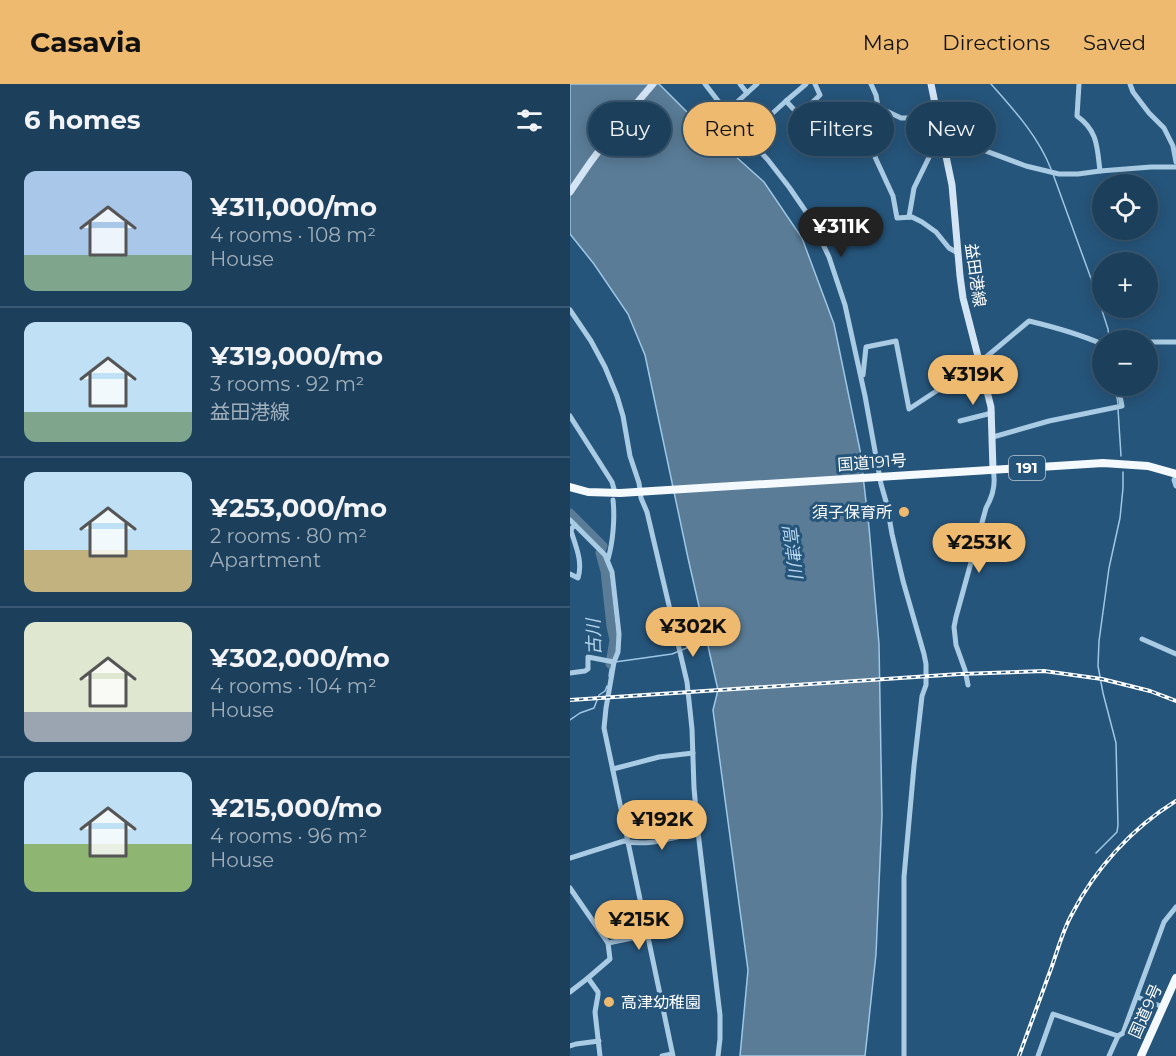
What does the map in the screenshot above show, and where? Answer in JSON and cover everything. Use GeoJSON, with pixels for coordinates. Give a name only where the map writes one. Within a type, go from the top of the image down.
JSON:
{"type":"FeatureCollection","features":[{"type":"Feature","properties":{"kind":"highway","name":"国道191号"},"geometry":{"type":"LineString","coordinates":[[570,487],[608,494],[1103,463],[1148,466],[1176,475]]}},
{"type":"Feature","properties":{"kind":"highway","name":"国道9号"},"geometry":{"type":"LineString","coordinates":[[1141,1056],[1176,978]]}},
{"type":"Feature","properties":{"kind":"main road"},"geometry":{"type":"LineString","coordinates":[[570,192],[589,163],[653,84]]}},
{"type":"Feature","properties":{"kind":"main road","name":"益田港線"},"geometry":{"type":"LineString","coordinates":[[931,84],[935,102]]}},
{"type":"Feature","properties":{"kind":"main road","name":"益田港線"},"geometry":{"type":"LineString","coordinates":[[945,156],[952,185],[963,298],[992,413],[993,470]]}},
{"type":"Feature","properties":{"kind":"street"},"geometry":{"type":"LineString","coordinates":[[705,84],[743,134],[768,160],[811,219],[829,257],[845,305],[862,381],[879,477],[903,580],[919,631],[926,670],[926,685],[922,696],[904,877],[904,1056]]}},
{"type":"Feature","properties":{"kind":"street"},"geometry":{"type":"LineString","coordinates":[[740,84],[747,93]]}},
{"type":"Feature","properties":{"kind":"street"},"geometry":{"type":"LineString","coordinates":[[757,84],[736,103],[764,120],[806,84]]}},
{"type":"Feature","properties":{"kind":"street"},"geometry":{"type":"LineString","coordinates":[[786,101],[799,115],[820,95],[815,84]]}},
{"type":"Feature","properties":{"kind":"street"},"geometry":{"type":"LineString","coordinates":[[871,84],[877,102]]}},
{"type":"Feature","properties":{"kind":"street"},"geometry":{"type":"LineString","coordinates":[[1079,84],[1077,116],[1095,136],[1100,171]]}},
{"type":"Feature","properties":{"kind":"street"},"geometry":{"type":"LineString","coordinates":[[1130,84],[1133,92],[1149,113],[1164,128],[1173,146],[1176,162]]}},
{"type":"Feature","properties":{"kind":"street"},"geometry":{"type":"LineString","coordinates":[[996,155],[1026,166],[1059,174],[1176,167]]}},
{"type":"Feature","properties":{"kind":"street"},"geometry":{"type":"LineString","coordinates":[[875,156],[893,196],[897,218],[912,217],[922,222],[936,232],[949,248],[958,253]]}},
{"type":"Feature","properties":{"kind":"street"},"geometry":{"type":"LineString","coordinates":[[909,217],[914,189],[930,156]]}},
{"type":"Feature","properties":{"kind":"street"},"geometry":{"type":"LineString","coordinates":[[570,310],[601,358],[617,396],[687,682],[698,832],[720,1015],[718,1056]]}},
{"type":"Feature","properties":{"kind":"street"},"geometry":{"type":"LineString","coordinates":[[862,381],[866,347],[896,341],[909,409],[979,363],[1029,321],[1049,325],[1092,340]]}},
{"type":"Feature","properties":{"kind":"street"},"geometry":{"type":"LineString","coordinates":[[1158,342],[1176,342]]}},
{"type":"Feature","properties":{"kind":"street"},"geometry":{"type":"LineString","coordinates":[[993,437],[1049,421],[1122,406],[1120,396]]}},
{"type":"Feature","properties":{"kind":"street"},"geometry":{"type":"LineString","coordinates":[[960,421],[992,413]]}},
{"type":"Feature","properties":{"kind":"street"},"geometry":{"type":"LineString","coordinates":[[570,416],[612,482],[614,489]]}},
{"type":"Feature","properties":{"kind":"street"},"geometry":{"type":"LineString","coordinates":[[968,684],[956,645],[954,627],[986,508],[991,498],[995,479],[993,470]]}},
{"type":"Feature","properties":{"kind":"street"},"geometry":{"type":"LineString","coordinates":[[1176,475],[1174,480],[1176,486]]}},
{"type":"Feature","properties":{"kind":"street"},"geometry":{"type":"LineString","coordinates":[[608,559],[614,524],[613,500]]}},
{"type":"Feature","properties":{"kind":"street"},"geometry":{"type":"LineString","coordinates":[[570,519],[608,559],[612,572],[619,634],[618,652],[604,719],[606,740],[673,1055],[662,1056]]}},
{"type":"Feature","properties":{"kind":"street"},"geometry":{"type":"LineString","coordinates":[[570,574],[579,578],[580,576],[581,564],[572,531],[575,525]]}},
{"type":"Feature","properties":{"kind":"street"},"geometry":{"type":"LineString","coordinates":[[1142,639],[1176,654]]}},
{"type":"Feature","properties":{"kind":"street"},"geometry":{"type":"LineString","coordinates":[[570,673],[588,669],[588,657],[615,662]]}},
{"type":"Feature","properties":{"kind":"street"},"geometry":{"type":"LineString","coordinates":[[613,769],[659,756],[693,753]]}},
{"type":"Feature","properties":{"kind":"street"},"geometry":{"type":"LineString","coordinates":[[570,858],[624,841],[633,844],[643,843],[698,832]]}},
{"type":"Feature","properties":{"kind":"street"},"geometry":{"type":"LineString","coordinates":[[570,888],[608,943],[610,959],[570,992]]}},
{"type":"Feature","properties":{"kind":"street"},"geometry":{"type":"LineString","coordinates":[[1109,1056],[1118,1036],[1124,1033],[1164,922],[1176,907]]}},
{"type":"Feature","properties":{"kind":"street"},"geometry":{"type":"LineString","coordinates":[[608,943],[648,935]]}},
{"type":"Feature","properties":{"kind":"street"},"geometry":{"type":"LineString","coordinates":[[588,978],[598,992],[595,1012],[600,1056]]}},
{"type":"Feature","properties":{"kind":"street"},"geometry":{"type":"LineString","coordinates":[[1137,997],[1163,1007]]}},
{"type":"Feature","properties":{"kind":"street"},"geometry":{"type":"LineString","coordinates":[[1038,1056],[1053,1014],[1118,1036]]}},
{"type":"Feature","properties":{"kind":"street"},"geometry":{"type":"LineString","coordinates":[[570,1046],[599,1041]]}},
{"type":"Feature","properties":{"kind":"water","name":"高津川"},"geometry":{"type":"Polygon","coordinates":[[[570,84],[659,84],[683,108],[683,156],[735,156],[764,182],[802,238],[834,324],[860,450],[879,644],[882,815],[876,954],[865,1056],[740,1056],[748,970],[713,710],[718,690],[645,355],[628,314],[594,264],[570,234],[570,84]]]}},
{"type":"Feature","properties":{"kind":"waterway"},"geometry":{"type":"LineString","coordinates":[[991,84],[1032,134],[1051,169]]}},
{"type":"Feature","properties":{"kind":"waterway"},"geometry":{"type":"LineString","coordinates":[[1053,174],[1108,330]]}},
{"type":"Feature","properties":{"kind":"waterway"},"geometry":{"type":"LineString","coordinates":[[1117,396],[1118,404]]}},
{"type":"Feature","properties":{"kind":"waterway"},"geometry":{"type":"LineString","coordinates":[[1118,409],[1121,456]]}},
{"type":"Feature","properties":{"kind":"waterway"},"geometry":{"type":"LineString","coordinates":[[1096,853],[1117,832],[1118,825],[1116,743],[1098,666],[1109,568],[1120,518],[1123,472]]}},
{"type":"Feature","properties":{"kind":"waterway","name":"古川"},"geometry":{"type":"LineString","coordinates":[[570,513],[603,546],[600,553],[605,571],[614,640],[610,664]]}},
{"type":"Feature","properties":{"kind":"waterway"},"geometry":{"type":"LineString","coordinates":[[615,662],[672,654],[706,640]]}},
{"type":"Feature","properties":{"kind":"waterway","name":"古川"},"geometry":{"type":"LineString","coordinates":[[609,676],[611,663]]}},
{"type":"Feature","properties":{"kind":"waterway","name":"古川"},"geometry":{"type":"LineString","coordinates":[[570,720],[594,708],[599,695],[605,691],[607,686]]}},
{"type":"Feature","properties":{"kind":"railway"},"geometry":{"type":"LineString","coordinates":[[570,700],[960,674],[1044,671],[1102,679],[1150,691],[1176,701]]}},
{"type":"Feature","properties":{"kind":"railway"},"geometry":{"type":"LineString","coordinates":[[1019,1056],[1063,933],[1081,897],[1116,851],[1144,824],[1176,801]]}},
{"type":"Feature","properties":{"kind":"place","name":"須子保育所"},"geometry":{"type":"Point","coordinates":[904,512]}},
{"type":"Feature","properties":{"kind":"place","name":"高津幼稚園"},"geometry":{"type":"Point","coordinates":[609,1002]}}]}
